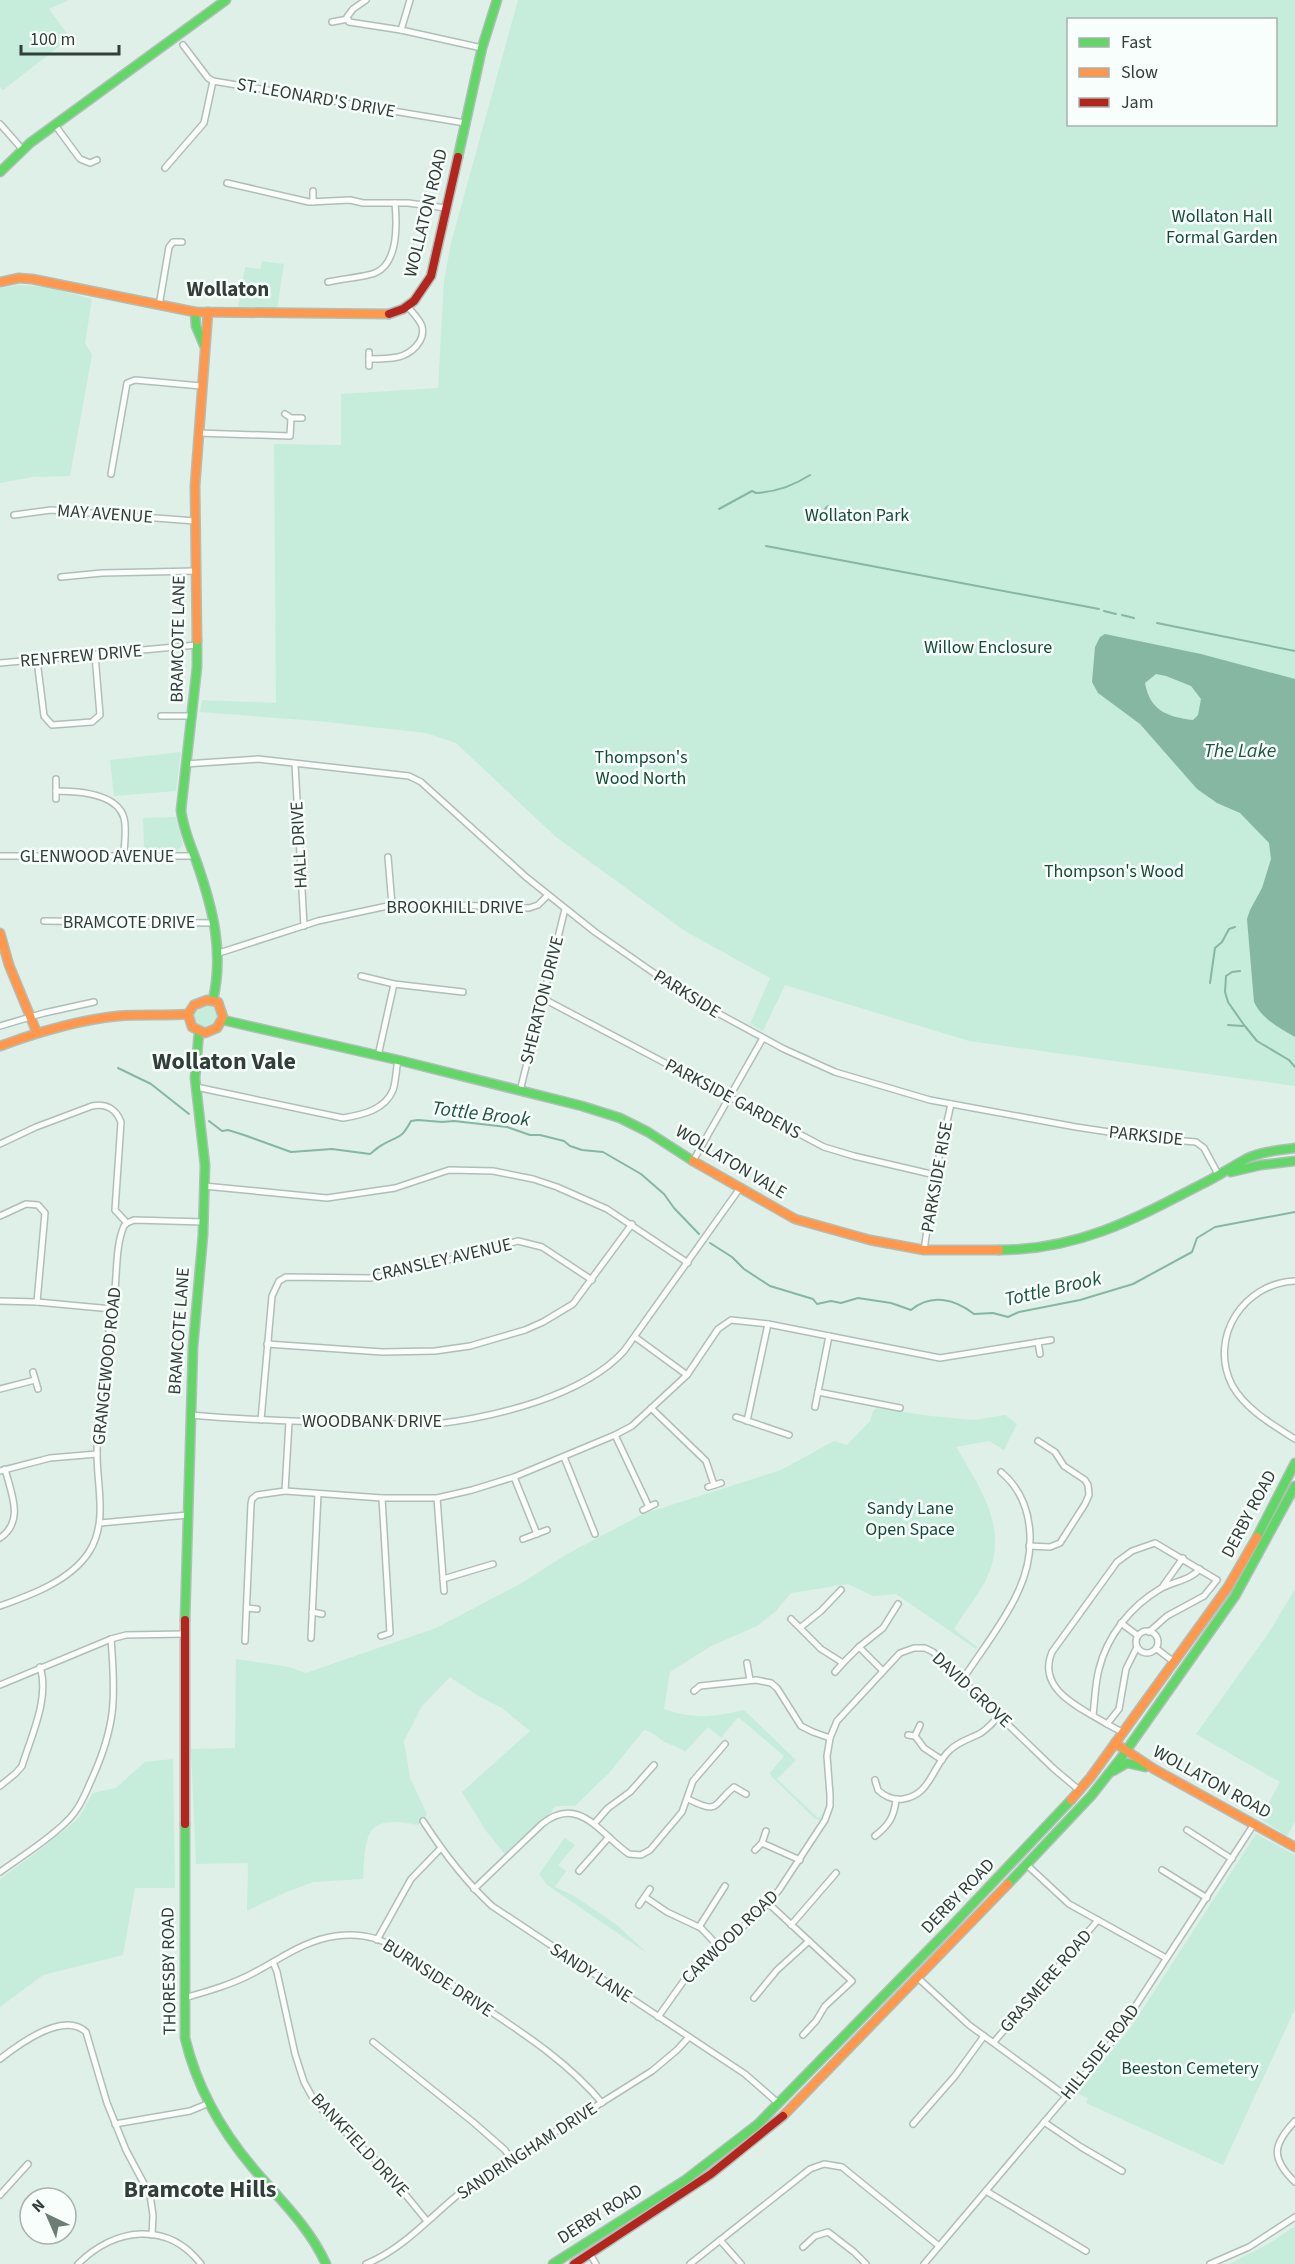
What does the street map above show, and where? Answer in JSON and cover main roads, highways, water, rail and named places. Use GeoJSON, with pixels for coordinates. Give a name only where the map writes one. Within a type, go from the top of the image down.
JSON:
{"type":"FeatureCollection","features":[{"type":"Feature","properties":{"kind":"main road"},"geometry":{"type":"LineString","coordinates":[[0,172],[22,150],[226,0]]}},
{"type":"Feature","properties":{"kind":"main road","name":"WOLLATON ROAD"},"geometry":{"type":"LineString","coordinates":[[208,312],[388,314],[401,312],[422,293],[431,276],[482,48],[497,0]]}},
{"type":"Feature","properties":{"kind":"main road"},"geometry":{"type":"LineString","coordinates":[[0,282],[19,278],[32,279],[159,306],[208,312]]}},
{"type":"Feature","properties":{"kind":"main road","name":"BRAMCOTE LANE"},"geometry":{"type":"LineString","coordinates":[[195,312],[196,326],[204,345]]}},
{"type":"Feature","properties":{"kind":"main road","name":"BRAMCOTE LANE"},"geometry":{"type":"LineString","coordinates":[[208,312],[198,434],[195,521],[197,645],[193,716],[181,800],[182,820],[214,923],[219,953],[219,978],[213,1000]]}},
{"type":"Feature","properties":{"kind":"main road"},"geometry":{"type":"LineString","coordinates":[[0,933],[9,965],[37,1033]]}},
{"type":"Feature","properties":{"kind":"main road"},"geometry":{"type":"LineString","coordinates":[[213,1000],[222,1007],[224,1013],[223,1020],[214,1030],[207,1033],[199,1032],[190,1024],[188,1014],[194,1005],[213,1000]]}},
{"type":"Feature","properties":{"kind":"main road"},"geometry":{"type":"LineString","coordinates":[[0,1046],[68,1025],[115,1017],[188,1014]]}},
{"type":"Feature","properties":{"kind":"main road","name":"WOLLATON VALE"},"geometry":{"type":"LineString","coordinates":[[223,1020],[398,1060],[582,1106],[620,1118],[648,1132],[693,1161],[795,1219],[870,1240],[924,1250],[1006,1250],[1078,1240],[1110,1230],[1219,1176],[1255,1155],[1295,1148]]}},
{"type":"Feature","properties":{"kind":"main road","name":"BRAMCOTE LANE"},"geometry":{"type":"LineString","coordinates":[[185,1634],[193,1347],[204,1222],[204,1148],[195,1062],[199,1032]]}},
{"type":"Feature","properties":{"kind":"main road","name":"WOLLATON VALE"},"geometry":{"type":"LineString","coordinates":[[1219,1176],[1251,1167],[1295,1161]]}},
{"type":"Feature","properties":{"kind":"main road","name":"DERBY ROAD"},"geometry":{"type":"LineString","coordinates":[[553,2264],[730,2149],[779,2104],[948,1930],[1079,1790],[1228,1587],[1248,1554],[1295,1463]]}},
{"type":"Feature","properties":{"kind":"main road","name":"DERBY ROAD"},"geometry":{"type":"LineString","coordinates":[[574,2264],[702,2182],[757,2140],[788,2112],[1074,1815],[1126,1750],[1235,1596],[1295,1486]]}},
{"type":"Feature","properties":{"kind":"main road","name":"THORESBY ROAD"},"geometry":{"type":"LineString","coordinates":[[185,1634],[184,2024],[187,2048],[196,2079],[207,2104],[231,2143],[306,2228],[322,2253],[326,2264]]}},
{"type":"Feature","properties":{"kind":"main road","name":"WOLLATON ROAD"},"geometry":{"type":"LineString","coordinates":[[1115,1743],[1154,1770],[1295,1848]]}},
{"type":"Feature","properties":{"kind":"main road"},"geometry":{"type":"LineString","coordinates":[[1108,1774],[1132,1763],[1154,1770]]}},
{"type":"Feature","properties":{"kind":"water","name":"The Lake"},"geometry":{"type":"Polygon","coordinates":[[[1105,634],[1201,654],[1295,679],[1295,1037],[1266,1018],[1254,1002],[1247,919],[1262,888],[1271,859],[1269,843],[1240,813],[1217,803],[1197,789],[1140,724],[1098,693],[1092,682],[1095,647],[1100,637],[1105,634]],[[1156,674],[1145,683],[1151,700],[1168,714],[1193,720],[1198,715],[1201,699],[1191,686],[1156,674]]]}},
{"type":"Feature","properties":{"kind":"waterway"},"geometry":{"type":"LineString","coordinates":[[724,506],[719,509],[752,491],[756,493],[777,490],[810,475]]}},
{"type":"Feature","properties":{"kind":"waterway"},"geometry":{"type":"LineString","coordinates":[[821,513],[828,506]]}},
{"type":"Feature","properties":{"kind":"waterway"},"geometry":{"type":"LineString","coordinates":[[766,546],[1099,609]]}},
{"type":"Feature","properties":{"kind":"waterway"},"geometry":{"type":"LineString","coordinates":[[1104,611],[1116,614]]}},
{"type":"Feature","properties":{"kind":"waterway"},"geometry":{"type":"LineString","coordinates":[[1122,615],[1134,618]]}},
{"type":"Feature","properties":{"kind":"waterway"},"geometry":{"type":"LineString","coordinates":[[1157,623],[1295,651]]}},
{"type":"Feature","properties":{"kind":"waterway"},"geometry":{"type":"LineString","coordinates":[[1210,983],[1215,948],[1222,942],[1229,929],[1235,927]]}},
{"type":"Feature","properties":{"kind":"waterway"},"geometry":{"type":"LineString","coordinates":[[1240,971],[1226,976],[1225,992],[1228,1002],[1257,1041],[1289,1060],[1295,1067]]}},
{"type":"Feature","properties":{"kind":"waterway"},"geometry":{"type":"LineString","coordinates":[[1228,1025],[1243,1026]]}},
{"type":"Feature","properties":{"kind":"waterway","name":"Tottle Brook"},"geometry":{"type":"LineString","coordinates":[[118,1068],[151,1084],[189,1114]]}},
{"type":"Feature","properties":{"kind":"waterway","name":"Tottle Brook"},"geometry":{"type":"LineString","coordinates":[[209,1121],[222,1131],[228,1130],[291,1152],[332,1149],[370,1154],[402,1134],[411,1121],[454,1121],[507,1127],[530,1135],[564,1141],[582,1150],[603,1152],[641,1174],[664,1194],[699,1234]]}},
{"type":"Feature","properties":{"kind":"waterway","name":"Tottle Brook"},"geometry":{"type":"LineString","coordinates":[[710,1243],[770,1286],[813,1299],[817,1304],[831,1301],[841,1303],[858,1298],[891,1303],[911,1310],[927,1301],[943,1300],[959,1305],[974,1314],[993,1313],[1008,1317],[1019,1312],[1080,1300],[1133,1284],[1192,1252],[1197,1238],[1215,1227],[1295,1212]]}},
{"type":"Feature","properties":{"kind":"district","name":"Wollaton"},"geometry":{"type":"Point","coordinates":[228,289]}},
{"type":"Feature","properties":{"kind":"district","name":"Wollaton Vale"},"geometry":{"type":"Point","coordinates":[224,1061]}},
{"type":"Feature","properties":{"kind":"district","name":"Bramcote Hills"},"geometry":{"type":"Point","coordinates":[200,2189]}},
{"type":"Feature","properties":{"kind":"park label","name":"Wollaton Hall Formal Garden"},"geometry":{"type":"Point","coordinates":[1222,226]}},
{"type":"Feature","properties":{"kind":"park label","name":"Wollaton Park"},"geometry":{"type":"Point","coordinates":[857,515]}},
{"type":"Feature","properties":{"kind":"park label","name":"Willow Enclosure"},"geometry":{"type":"Point","coordinates":[988,647]}},
{"type":"Feature","properties":{"kind":"park label","name":"Thompson's Wood North"},"geometry":{"type":"Point","coordinates":[641,768]}},
{"type":"Feature","properties":{"kind":"park label","name":"Thompson's Wood"},"geometry":{"type":"Point","coordinates":[1114,871]}},
{"type":"Feature","properties":{"kind":"park label","name":"Sandy Lane Open Space"},"geometry":{"type":"Point","coordinates":[910,1518]}},
{"type":"Feature","properties":{"kind":"park label","name":"Beeston Cemetery"},"geometry":{"type":"Point","coordinates":[1190,2068]}}]}
